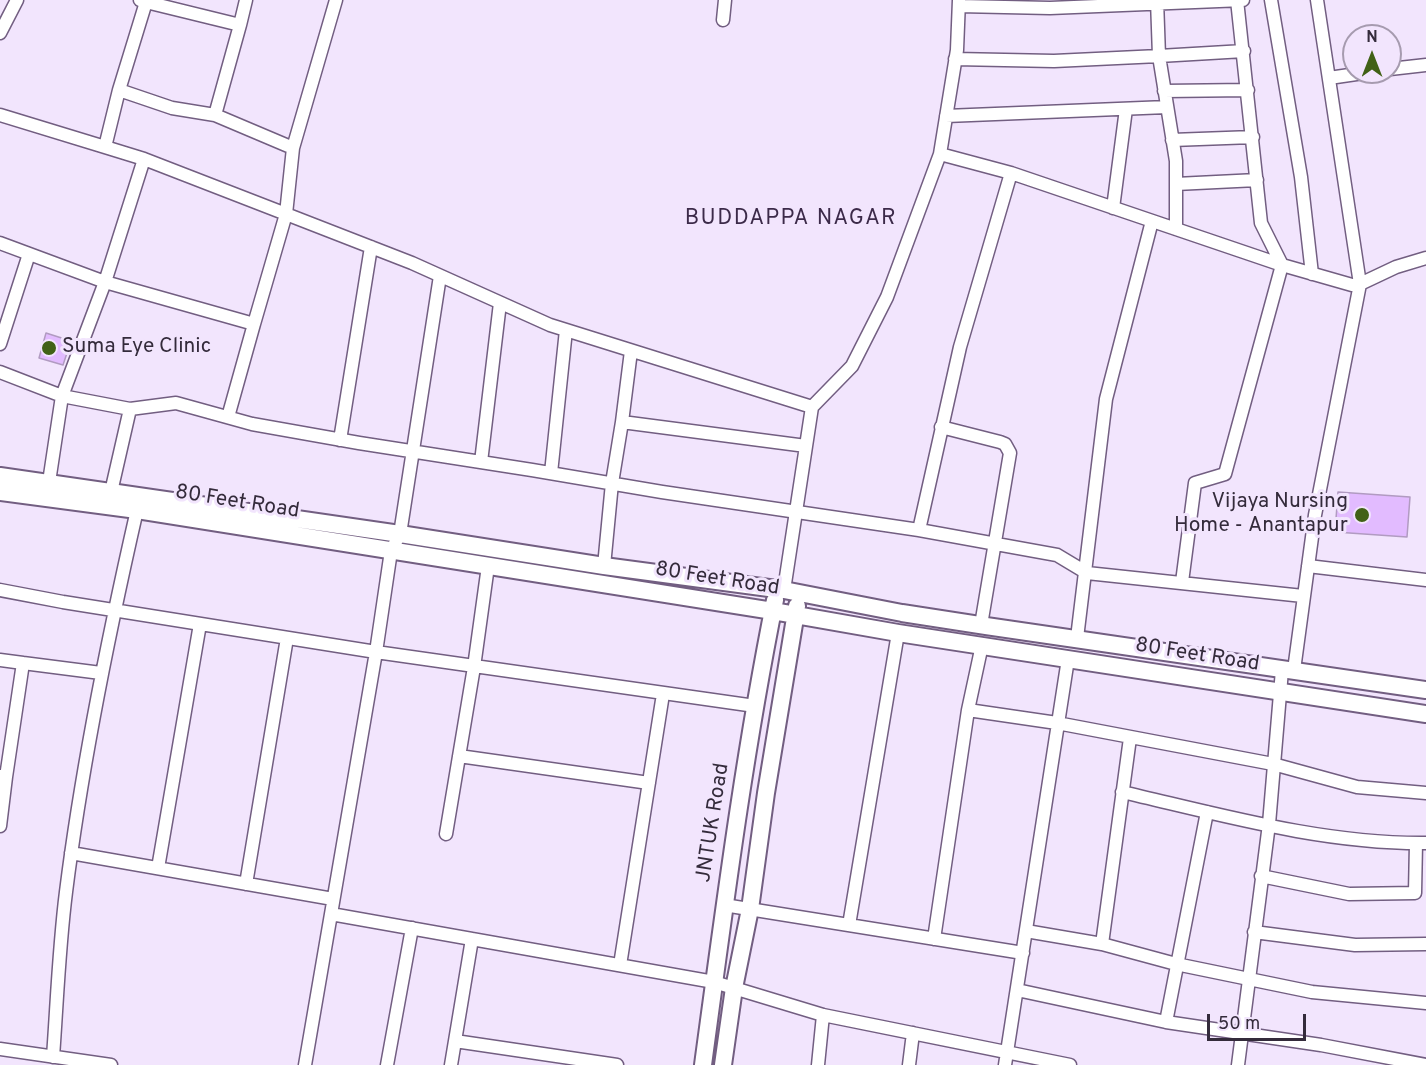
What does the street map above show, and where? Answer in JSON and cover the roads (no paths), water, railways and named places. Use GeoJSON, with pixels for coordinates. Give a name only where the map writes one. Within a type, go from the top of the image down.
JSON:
{"type":"FeatureCollection","features":[{"type":"Feature","properties":{"kind":"main road","name":"80 Feet Road"},"geometry":{"type":"LineString","coordinates":[[0,476],[787,591],[981,625],[1426,690]]}},
{"type":"Feature","properties":{"kind":"main road","name":"80 Feet Road"},"geometry":{"type":"LineString","coordinates":[[0,492],[136,510],[898,633],[1426,714]]}},
{"type":"Feature","properties":{"kind":"main road","name":"JNTUK Road"},"geometry":{"type":"LineString","coordinates":[[703,1065],[724,905],[755,706],[772,611],[787,591]]}},
{"type":"Feature","properties":{"kind":"main road"},"geometry":{"type":"LineString","coordinates":[[723,1065],[734,988],[750,909],[794,615],[787,591]]}},
{"type":"Feature","properties":{"kind":"street"},"geometry":{"type":"LineString","coordinates":[[0,33],[17,0]]}},
{"type":"Feature","properties":{"kind":"street"},"geometry":{"type":"LineString","coordinates":[[105,147],[118,90],[144,0],[240,25]]}},
{"type":"Feature","properties":{"kind":"street"},"geometry":{"type":"LineString","coordinates":[[215,115],[246,0]]}},
{"type":"Feature","properties":{"kind":"street"},"geometry":{"type":"LineString","coordinates":[[228,417],[285,214],[293,148],[336,0]]}},
{"type":"Feature","properties":{"kind":"street"},"geometry":{"type":"LineString","coordinates":[[723,20],[725,0]]}},
{"type":"Feature","properties":{"kind":"street"},"geometry":{"type":"LineString","coordinates":[[1182,582],[1195,483],[1225,474],[1282,265],[1261,223],[1237,0]]}},
{"type":"Feature","properties":{"kind":"street"},"geometry":{"type":"LineString","coordinates":[[787,591],[812,407],[852,366],[887,297],[940,154],[955,59],[959,3],[1050,8],[1243,0]]}},
{"type":"Feature","properties":{"kind":"street"},"geometry":{"type":"LineString","coordinates":[[1271,0],[1300,177],[1312,274]]}},
{"type":"Feature","properties":{"kind":"street"},"geometry":{"type":"LineString","coordinates":[[1238,1065],[1269,824],[1280,692],[1288,670],[1303,596],[1315,515],[1360,284],[1317,0]]}},
{"type":"Feature","properties":{"kind":"street"},"geometry":{"type":"LineString","coordinates":[[1157,2],[1159,56],[1176,161],[1176,229]]}},
{"type":"Feature","properties":{"kind":"street"},"geometry":{"type":"LineString","coordinates":[[955,59],[1054,61],[1244,51]]}},
{"type":"Feature","properties":{"kind":"street"},"geometry":{"type":"LineString","coordinates":[[1402,68],[1426,65]]}},
{"type":"Feature","properties":{"kind":"street"},"geometry":{"type":"LineString","coordinates":[[1329,78],[1342,76]]}},
{"type":"Feature","properties":{"kind":"street"},"geometry":{"type":"LineString","coordinates":[[118,90],[172,108],[215,115],[293,148]]}},
{"type":"Feature","properties":{"kind":"street"},"geometry":{"type":"LineString","coordinates":[[1164,91],[1248,90]]}},
{"type":"Feature","properties":{"kind":"street"},"geometry":{"type":"LineString","coordinates":[[946,116],[1167,107]]}},
{"type":"Feature","properties":{"kind":"street"},"geometry":{"type":"LineString","coordinates":[[1113,208],[1126,109]]}},
{"type":"Feature","properties":{"kind":"street"},"geometry":{"type":"LineString","coordinates":[[0,115],[144,159],[371,247],[549,325],[812,407]]}},
{"type":"Feature","properties":{"kind":"street"},"geometry":{"type":"LineString","coordinates":[[1172,140],[1253,137]]}},
{"type":"Feature","properties":{"kind":"street"},"geometry":{"type":"LineString","coordinates":[[940,154],[1011,173],[1282,265],[1352,285],[1360,284],[1396,267],[1426,258]]}},
{"type":"Feature","properties":{"kind":"street"},"geometry":{"type":"LineString","coordinates":[[49,482],[62,396],[105,282],[144,159]]}},
{"type":"Feature","properties":{"kind":"street"},"geometry":{"type":"LineString","coordinates":[[919,530],[960,347],[1011,173]]}},
{"type":"Feature","properties":{"kind":"street"},"geometry":{"type":"LineString","coordinates":[[1176,184],[1257,180]]}},
{"type":"Feature","properties":{"kind":"street"},"geometry":{"type":"LineString","coordinates":[[1077,638],[1087,573],[1106,399],[1152,221]]}},
{"type":"Feature","properties":{"kind":"street"},"geometry":{"type":"LineString","coordinates":[[0,243],[105,282],[254,324]]}},
{"type":"Feature","properties":{"kind":"street"},"geometry":{"type":"LineString","coordinates":[[340,440],[371,247]]}},
{"type":"Feature","properties":{"kind":"street"},"geometry":{"type":"LineString","coordinates":[[0,344],[29,254]]}},
{"type":"Feature","properties":{"kind":"street"},"geometry":{"type":"LineString","coordinates":[[305,1065],[376,652],[391,551],[400,534],[440,276]]}},
{"type":"Feature","properties":{"kind":"street"},"geometry":{"type":"LineString","coordinates":[[481,462],[500,303]]}},
{"type":"Feature","properties":{"kind":"street"},"geometry":{"type":"LineString","coordinates":[[551,473],[566,330]]}},
{"type":"Feature","properties":{"kind":"street"},"geometry":{"type":"LineString","coordinates":[[604,566],[612,483],[631,351]]}},
{"type":"Feature","properties":{"kind":"street"},"geometry":{"type":"LineString","coordinates":[[0,372],[62,396],[130,409],[176,403],[252,423],[340,440],[994,543],[1057,555],[1087,573],[1303,596]]}},
{"type":"Feature","properties":{"kind":"street"},"geometry":{"type":"LineString","coordinates":[[111,492],[130,409]]}},
{"type":"Feature","properties":{"kind":"street"},"geometry":{"type":"LineString","coordinates":[[622,422],[807,446]]}},
{"type":"Feature","properties":{"kind":"street"},"geometry":{"type":"LineString","coordinates":[[941,427],[1000,442],[1009,448],[1010,458],[981,625]]}},
{"type":"Feature","properties":{"kind":"street"},"geometry":{"type":"LineString","coordinates":[[53,1057],[65,896],[71,852],[101,673],[136,510]]}},
{"type":"Feature","properties":{"kind":"street"},"geometry":{"type":"LineString","coordinates":[[446,834],[474,667],[488,566]]}},
{"type":"Feature","properties":{"kind":"street"},"geometry":{"type":"LineString","coordinates":[[1308,566],[1426,580]]}},
{"type":"Feature","properties":{"kind":"street"},"geometry":{"type":"LineString","coordinates":[[0,590],[376,652],[755,706]]}},
{"type":"Feature","properties":{"kind":"street"},"geometry":{"type":"LineString","coordinates":[[158,868],[200,624]]}},
{"type":"Feature","properties":{"kind":"street"},"geometry":{"type":"LineString","coordinates":[[849,925],[898,633]]}},
{"type":"Feature","properties":{"kind":"street"},"geometry":{"type":"LineString","coordinates":[[246,884],[287,638]]}},
{"type":"Feature","properties":{"kind":"street"},"geometry":{"type":"LineString","coordinates":[[934,939],[968,710],[982,645]]}},
{"type":"Feature","properties":{"kind":"street"},"geometry":{"type":"LineString","coordinates":[[1005,1065],[1068,659]]}},
{"type":"Feature","properties":{"kind":"street"},"geometry":{"type":"LineString","coordinates":[[0,660],[101,673]]}},
{"type":"Feature","properties":{"kind":"street"},"geometry":{"type":"LineString","coordinates":[[0,826],[3,777],[23,663]]}},
{"type":"Feature","properties":{"kind":"street"},"geometry":{"type":"LineString","coordinates":[[620,965],[663,694]]}},
{"type":"Feature","properties":{"kind":"street"},"geometry":{"type":"LineString","coordinates":[[968,710],[1057,723],[1273,764],[1357,787],[1426,793]]}},
{"type":"Feature","properties":{"kind":"street"},"geometry":{"type":"LineString","coordinates":[[1102,944],[1130,738]]}},
{"type":"Feature","properties":{"kind":"street"},"geometry":{"type":"LineString","coordinates":[[459,756],[649,783]]}},
{"type":"Feature","properties":{"kind":"street"},"geometry":{"type":"LineString","coordinates":[[1122,792],[1331,838],[1421,843],[1415,893],[1349,894],[1261,876]]}},
{"type":"Feature","properties":{"kind":"street"},"geometry":{"type":"LineString","coordinates":[[1166,1022],[1207,812]]}},
{"type":"Feature","properties":{"kind":"street"},"geometry":{"type":"LineString","coordinates":[[71,852],[333,899]]}},
{"type":"Feature","properties":{"kind":"street"},"geometry":{"type":"LineString","coordinates":[[724,905],[1023,953]]}},
{"type":"Feature","properties":{"kind":"street"},"geometry":{"type":"LineString","coordinates":[[331,914],[714,982],[823,1015],[1070,1065]]}},
{"type":"Feature","properties":{"kind":"street"},"geometry":{"type":"LineString","coordinates":[[387,1065],[412,928]]}},
{"type":"Feature","properties":{"kind":"street"},"geometry":{"type":"LineString","coordinates":[[1026,931],[1102,944],[1176,964],[1312,992],[1426,1003]]}},
{"type":"Feature","properties":{"kind":"street"},"geometry":{"type":"LineString","coordinates":[[1254,932],[1356,945],[1426,944]]}},
{"type":"Feature","properties":{"kind":"street"},"geometry":{"type":"LineString","coordinates":[[452,1065],[472,939]]}},
{"type":"Feature","properties":{"kind":"street"},"geometry":{"type":"LineString","coordinates":[[1017,990],[1166,1022],[1321,1045],[1426,1065]]}},
{"type":"Feature","properties":{"kind":"street"},"geometry":{"type":"LineString","coordinates":[[818,1065],[823,1015]]}},
{"type":"Feature","properties":{"kind":"street"},"geometry":{"type":"LineString","coordinates":[[909,1065],[913,1034]]}},
{"type":"Feature","properties":{"kind":"street"},"geometry":{"type":"LineString","coordinates":[[455,1041],[590,1063],[616,1065]]}},
{"type":"Feature","properties":{"kind":"street"},"geometry":{"type":"LineString","coordinates":[[0,1049],[111,1065]]}},
{"type":"Feature","properties":{"kind":"place","name":"Suma Eye Clinic"},"geometry":{"type":"Point","coordinates":[49,348]}},
{"type":"Feature","properties":{"kind":"place","name":"Vijaya Nursing Home - Anantapur"},"geometry":{"type":"Point","coordinates":[1362,515]}},
{"type":"Feature","properties":{"kind":"district","name":"BUDDAPPA NAGAR"},"geometry":{"type":"Point","coordinates":[791,220]}}]}
